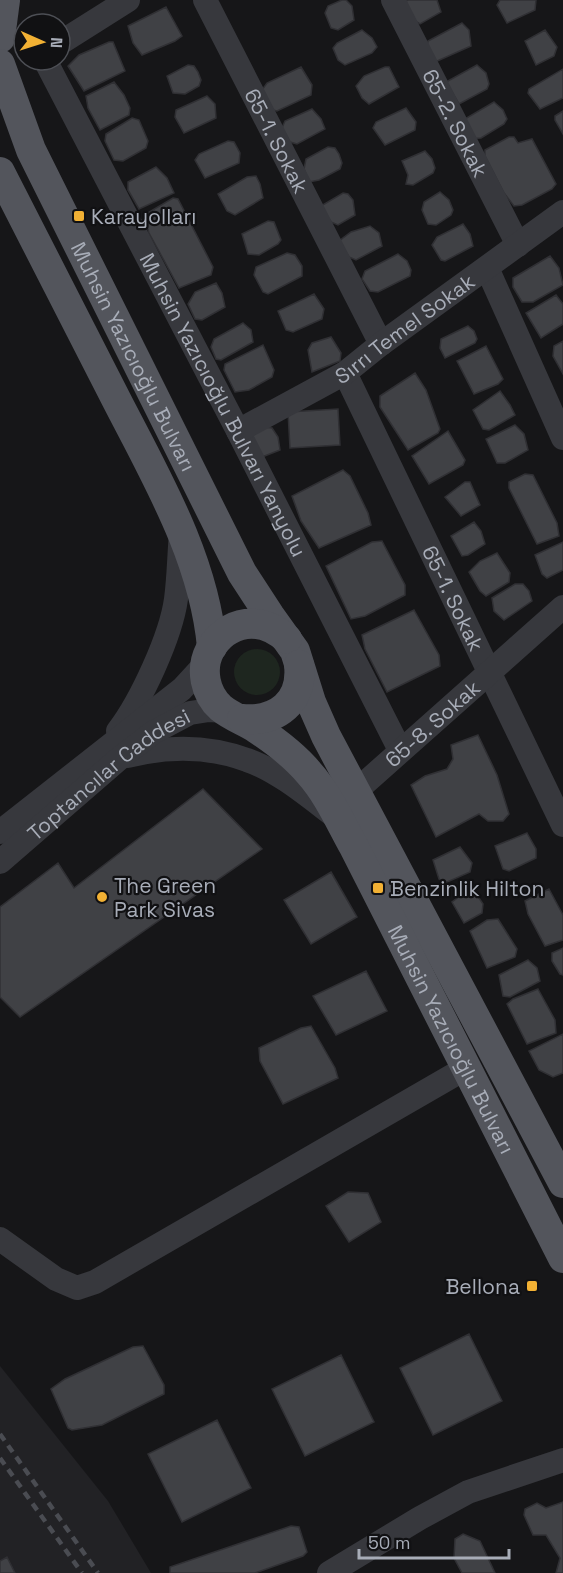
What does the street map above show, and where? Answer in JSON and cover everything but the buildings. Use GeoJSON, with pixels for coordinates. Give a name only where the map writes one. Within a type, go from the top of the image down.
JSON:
{"type":"FeatureCollection","features":[{"type":"Feature","properties":{"kind":"main road"},"geometry":{"type":"LineString","coordinates":[[0,38],[5,0]]}},
{"type":"Feature","properties":{"kind":"main road","name":"Muhsin Yazıcıoğlu Bulvarı"},"geometry":{"type":"LineString","coordinates":[[0,64],[31,150],[237,563],[294,651],[311,702],[326,736],[563,1183]]}},
{"type":"Feature","properties":{"kind":"main road","name":"Muhsin Yazıcıoğlu Bulvarı"},"geometry":{"type":"LineString","coordinates":[[0,172],[181,531],[207,614],[207,688],[213,699],[274,742],[309,773],[338,819],[563,1258]]}},
{"type":"Feature","properties":{"kind":"main road"},"geometry":{"type":"LineString","coordinates":[[208,656],[223,634],[245,624],[269,627],[280,632],[294,651],[300,674],[298,686],[286,706],[277,714],[265,718],[233,715]]}},
{"type":"Feature","properties":{"kind":"street"},"geometry":{"type":"LineString","coordinates":[[72,35],[128,0]]}},
{"type":"Feature","properties":{"kind":"street","name":"65-1. Sokak"},"geometry":{"type":"LineString","coordinates":[[206,0],[381,344]]}},
{"type":"Feature","properties":{"kind":"street","name":"65-2. Sokak"},"geometry":{"type":"LineString","coordinates":[[393,0],[518,245]]}},
{"type":"Feature","properties":{"kind":"street","name":"Muhsin Yazıcıoğlu Bulvarı Yanyolu"},"geometry":{"type":"LineString","coordinates":[[51,72],[238,431],[400,750]]}},
{"type":"Feature","properties":{"kind":"street","name":"Sırrı Temel Sokak"},"geometry":{"type":"LineString","coordinates":[[238,431],[345,373],[381,344],[563,212]]}},
{"type":"Feature","properties":{"kind":"street"},"geometry":{"type":"LineString","coordinates":[[487,268],[563,438]]}},
{"type":"Feature","properties":{"kind":"street","name":"65-1. Sokak"},"geometry":{"type":"LineString","coordinates":[[345,373],[563,825]]}},
{"type":"Feature","properties":{"kind":"street"},"geometry":{"type":"LineString","coordinates":[[181,531],[176,601],[163,644],[111,754],[187,749],[248,760],[267,769],[338,819]]}},
{"type":"Feature","properties":{"kind":"street","name":"65-8. Sokak"},"geometry":{"type":"LineString","coordinates":[[356,791],[563,607]]}},
{"type":"Feature","properties":{"kind":"street","name":"Toptancılar Caddesi"},"geometry":{"type":"LineString","coordinates":[[0,862],[111,754],[194,678],[208,656]]}},
{"type":"Feature","properties":{"kind":"street","name":"Toptancılar Caddesi"},"geometry":{"type":"LineString","coordinates":[[0,832],[111,754],[190,712],[209,710],[233,715]]}},
{"type":"Feature","properties":{"kind":"street"},"geometry":{"type":"LineString","coordinates":[[0,1239],[56,1280],[77,1288],[95,1281],[466,1068]]}},
{"type":"Feature","properties":{"kind":"street"},"geometry":{"type":"LineString","coordinates":[[329,1573],[468,1492],[563,1460]]}},
{"type":"Feature","properties":{"kind":"shaded area"},"geometry":{"type":"Polygon","coordinates":[[[257,649],[273,656],[280,672],[273,688],[257,695],[241,688],[234,672],[241,656],[257,649]]]}},
{"type":"Feature","properties":{"kind":"shaded area"},"geometry":{"type":"Polygon","coordinates":[[[0,1366],[108,1501],[151,1573],[0,1573],[0,1366]]]}},
{"type":"Feature","properties":{"kind":"railway"},"geometry":{"type":"LineString","coordinates":[[0,1434],[98,1573]]}},
{"type":"Feature","properties":{"kind":"railway"},"geometry":{"type":"LineString","coordinates":[[0,1458],[82,1573]]}},
{"type":"Feature","properties":{"kind":"place","name":"Karayolları"},"geometry":{"type":"Point","coordinates":[79,216]}},
{"type":"Feature","properties":{"kind":"place","name":"Benzinlik Hilton"},"geometry":{"type":"Point","coordinates":[378,888]}},
{"type":"Feature","properties":{"kind":"place","name":"The Green Park Sivas"},"geometry":{"type":"Point","coordinates":[102,897]}},
{"type":"Feature","properties":{"kind":"place","name":"Bellona"},"geometry":{"type":"Point","coordinates":[532,1286]}}]}
